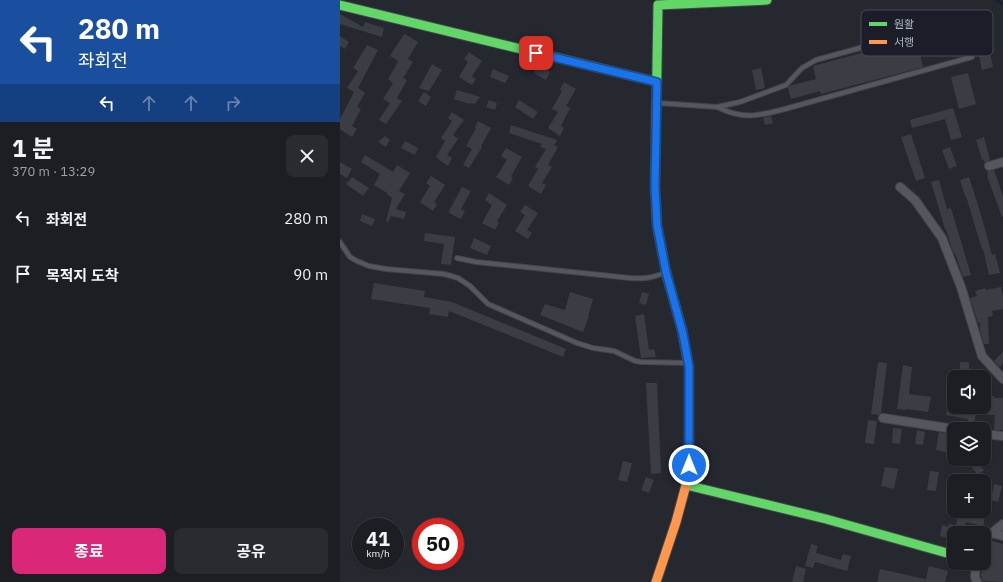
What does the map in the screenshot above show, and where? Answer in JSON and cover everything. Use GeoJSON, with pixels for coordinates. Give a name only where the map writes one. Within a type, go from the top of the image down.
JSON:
{"type":"FeatureCollection","features":[{"type":"Feature","properties":{"kind":"main road"},"geometry":{"type":"LineString","coordinates":[[656,582],[676,522],[686,485],[689,465],[688,363],[683,334],[666,272],[657,225],[655,187],[658,2],[768,0]]}},
{"type":"Feature","properties":{"kind":"main road"},"geometry":{"type":"LineString","coordinates":[[340,5],[657,82]]}},
{"type":"Feature","properties":{"kind":"main road"},"geometry":{"type":"LineString","coordinates":[[686,485],[826,519],[947,553]]}},
{"type":"Feature","properties":{"kind":"street"},"geometry":{"type":"LineString","coordinates":[[989,166],[1003,162]]}},
{"type":"Feature","properties":{"kind":"street"},"geometry":{"type":"LineString","coordinates":[[900,187],[915,200],[942,238],[961,287],[982,356],[1003,379]]}},
{"type":"Feature","properties":{"kind":"street"},"geometry":{"type":"LineString","coordinates":[[883,418],[947,428]]}},
{"type":"Feature","properties":{"kind":"street"},"geometry":{"type":"LineString","coordinates":[[991,435],[1003,436]]}},
{"type":"Feature","properties":{"kind":"street"},"geometry":{"type":"LineString","coordinates":[[992,533],[1003,524]]}},
{"type":"Feature","properties":{"kind":"street"},"geometry":{"type":"LineString","coordinates":[[992,533],[1003,536]]}},
{"type":"Feature","properties":{"kind":"street"},"geometry":{"type":"LineString","coordinates":[[976,570],[975,577],[977,582]]}},
{"type":"Feature","properties":{"kind":"lane"},"geometry":{"type":"LineString","coordinates":[[657,102],[717,107],[740,102],[786,85],[802,68],[816,60],[861,48]]}},
{"type":"Feature","properties":{"kind":"lane"},"geometry":{"type":"LineString","coordinates":[[717,107],[741,116],[755,116],[785,109],[972,56]]}},
{"type":"Feature","properties":{"kind":"lane"},"geometry":{"type":"LineString","coordinates":[[340,242],[350,256],[369,266],[444,274],[458,278],[470,286],[488,304],[577,343],[593,348],[614,351],[635,361],[688,363]]}},
{"type":"Feature","properties":{"kind":"lane"},"geometry":{"type":"LineString","coordinates":[[456,258],[476,262],[645,279],[655,277],[666,272]]}},
{"type":"Feature","properties":{"kind":"building"},"geometry":{"type":"Polygon","coordinates":[[[340,14],[363,27],[365,22],[384,28],[382,37],[340,24],[340,14]]]}},
{"type":"Feature","properties":{"kind":"building"},"geometry":{"type":"Polygon","coordinates":[[[404,34],[418,42],[408,59],[413,62],[403,78],[407,80],[397,98],[402,101],[386,124],[379,120],[390,103],[383,99],[393,83],[388,79],[398,62],[390,56],[404,34]]]}},
{"type":"Feature","properties":{"kind":"building"},"geometry":{"type":"Polygon","coordinates":[[[340,36],[349,42],[345,49],[340,46],[340,36]]]}},
{"type":"Feature","properties":{"kind":"building"},"geometry":{"type":"Polygon","coordinates":[[[367,45],[378,50],[358,88],[365,93],[357,107],[361,109],[352,126],[357,129],[352,137],[340,129],[340,119],[354,92],[347,88],[358,71],[353,68],[367,45]]]}},
{"type":"Feature","properties":{"kind":"building"},"geometry":{"type":"Polygon","coordinates":[[[469,52],[482,61],[472,76],[476,79],[472,85],[459,77],[468,62],[464,59],[469,52]]]}},
{"type":"Feature","properties":{"kind":"building"},"geometry":{"type":"Polygon","coordinates":[[[861,53],[861,56],[921,56],[923,67],[821,94],[820,91],[791,99],[788,88],[789,86],[816,79],[813,66],[861,53]]]}},
{"type":"Feature","properties":{"kind":"building"},"geometry":{"type":"Polygon","coordinates":[[[979,56],[991,56],[993,67],[982,70],[979,56]]]}},
{"type":"Feature","properties":{"kind":"building"},"geometry":{"type":"Polygon","coordinates":[[[432,64],[442,70],[429,91],[419,88],[432,64]]]}},
{"type":"Feature","properties":{"kind":"building"},"geometry":{"type":"Polygon","coordinates":[[[537,65],[550,72],[546,80],[534,73],[537,65]]]}},
{"type":"Feature","properties":{"kind":"building"},"geometry":{"type":"Polygon","coordinates":[[[761,68],[765,88],[756,90],[752,70],[761,68]]]}},
{"type":"Feature","properties":{"kind":"building"},"geometry":{"type":"Polygon","coordinates":[[[493,69],[509,76],[505,83],[490,77],[493,69]]]}},
{"type":"Feature","properties":{"kind":"building"},"geometry":{"type":"Polygon","coordinates":[[[968,73],[976,104],[959,109],[951,77],[968,73]]]}},
{"type":"Feature","properties":{"kind":"building"},"geometry":{"type":"Polygon","coordinates":[[[564,82],[576,89],[566,106],[570,108],[561,126],[564,128],[560,136],[548,128],[558,112],[552,109],[562,91],[560,89],[564,82]]]}},
{"type":"Feature","properties":{"kind":"building"},"geometry":{"type":"Polygon","coordinates":[[[457,90],[480,97],[475,104],[470,104],[454,99],[457,90]]]}},
{"type":"Feature","properties":{"kind":"building"},"geometry":{"type":"Polygon","coordinates":[[[424,92],[431,97],[426,106],[418,101],[424,92]]]}},
{"type":"Feature","properties":{"kind":"building"},"geometry":{"type":"Polygon","coordinates":[[[489,100],[497,103],[495,110],[486,107],[489,100]]]}},
{"type":"Feature","properties":{"kind":"building"},"geometry":{"type":"Polygon","coordinates":[[[519,100],[538,112],[533,119],[515,107],[519,100]]]}},
{"type":"Feature","properties":{"kind":"building"},"geometry":{"type":"Polygon","coordinates":[[[953,108],[962,137],[951,140],[945,119],[912,128],[910,120],[953,108]]]}},
{"type":"Feature","properties":{"kind":"building"},"geometry":{"type":"Polygon","coordinates":[[[452,112],[464,120],[453,135],[458,139],[447,155],[452,158],[448,166],[436,157],[445,141],[441,138],[452,121],[448,118],[452,112]]]}},
{"type":"Feature","properties":{"kind":"building"},"geometry":{"type":"Polygon","coordinates":[[[771,116],[773,123],[765,125],[763,118],[771,116]]]}},
{"type":"Feature","properties":{"kind":"building"},"geometry":{"type":"Polygon","coordinates":[[[478,121],[491,128],[481,146],[482,147],[469,168],[463,165],[472,149],[466,146],[476,128],[478,121]]]}},
{"type":"Feature","properties":{"kind":"building"},"geometry":{"type":"Polygon","coordinates":[[[511,125],[557,140],[554,145],[558,147],[548,165],[552,167],[542,183],[546,185],[541,194],[528,186],[538,169],[535,167],[546,149],[540,147],[542,144],[509,133],[511,125]]]}},
{"type":"Feature","properties":{"kind":"building"},"geometry":{"type":"Polygon","coordinates":[[[911,134],[925,178],[916,181],[901,137],[911,134]]]}},
{"type":"Feature","properties":{"kind":"building"},"geometry":{"type":"Polygon","coordinates":[[[385,136],[390,140],[386,147],[378,142],[385,136]]]}},
{"type":"Feature","properties":{"kind":"building"},"geometry":{"type":"Polygon","coordinates":[[[984,137],[990,160],[985,163],[983,159],[982,160],[976,140],[984,137]]]}},
{"type":"Feature","properties":{"kind":"building"},"geometry":{"type":"Polygon","coordinates":[[[405,141],[418,148],[415,155],[401,148],[405,141]]]}},
{"type":"Feature","properties":{"kind":"building"},"geometry":{"type":"Polygon","coordinates":[[[950,147],[957,166],[949,169],[942,150],[950,147]]]}},
{"type":"Feature","properties":{"kind":"building"},"geometry":{"type":"Polygon","coordinates":[[[506,148],[522,157],[511,176],[513,178],[509,185],[496,177],[507,160],[501,156],[506,148]]]}},
{"type":"Feature","properties":{"kind":"building"},"geometry":{"type":"Polygon","coordinates":[[[365,155],[393,172],[397,165],[410,173],[399,191],[405,194],[396,209],[406,212],[404,219],[391,216],[388,222],[386,221],[392,198],[374,185],[380,174],[361,162],[365,155]]]}},
{"type":"Feature","properties":{"kind":"building"},"geometry":{"type":"Polygon","coordinates":[[[340,162],[352,169],[347,178],[340,174],[340,162]]]}},
{"type":"Feature","properties":{"kind":"building"},"geometry":{"type":"Polygon","coordinates":[[[994,170],[1003,196],[1003,217],[987,176],[987,171],[994,170]]]}},
{"type":"Feature","properties":{"kind":"building"},"geometry":{"type":"Polygon","coordinates":[[[431,176],[445,185],[434,202],[437,204],[433,211],[420,202],[430,186],[426,183],[431,176]]]}},
{"type":"Feature","properties":{"kind":"building"},"geometry":{"type":"Polygon","coordinates":[[[352,177],[369,188],[363,196],[346,184],[352,177]]]}},
{"type":"Feature","properties":{"kind":"building"},"geometry":{"type":"Polygon","coordinates":[[[969,177],[992,255],[995,254],[1000,273],[989,275],[983,249],[960,180],[969,177]]]}},
{"type":"Feature","properties":{"kind":"building"},"geometry":{"type":"Polygon","coordinates":[[[939,180],[947,209],[951,208],[971,275],[963,277],[945,229],[931,182],[939,180]]]}},
{"type":"Feature","properties":{"kind":"building"},"geometry":{"type":"Polygon","coordinates":[[[462,187],[471,191],[461,209],[465,211],[461,219],[449,213],[449,211],[462,187]]]}},
{"type":"Feature","properties":{"kind":"building"},"geometry":{"type":"Polygon","coordinates":[[[489,193],[507,205],[497,221],[499,223],[495,230],[482,223],[492,205],[485,200],[489,193]]]}},
{"type":"Feature","properties":{"kind":"building"},"geometry":{"type":"Polygon","coordinates":[[[525,205],[538,213],[527,230],[532,233],[528,239],[515,231],[525,215],[520,212],[525,205]]]}},
{"type":"Feature","properties":{"kind":"building"},"geometry":{"type":"Polygon","coordinates":[[[362,214],[375,219],[372,226],[360,221],[362,214]]]}},
{"type":"Feature","properties":{"kind":"building"},"geometry":{"type":"Polygon","coordinates":[[[425,233],[455,237],[451,265],[441,264],[444,244],[424,241],[425,233]]]}},
{"type":"Feature","properties":{"kind":"building"},"geometry":{"type":"Polygon","coordinates":[[[474,238],[491,246],[487,255],[470,248],[474,238]]]}},
{"type":"Feature","properties":{"kind":"building"},"geometry":{"type":"Polygon","coordinates":[[[374,283],[425,291],[424,297],[452,302],[566,349],[563,357],[449,311],[448,317],[429,314],[430,308],[371,299],[374,283]]]}},
{"type":"Feature","properties":{"kind":"building"},"geometry":{"type":"Polygon","coordinates":[[[1001,287],[1003,309],[992,311],[993,316],[988,317],[989,344],[984,344],[980,330],[980,322],[978,323],[970,298],[977,296],[975,291],[985,288],[986,290],[1001,287]]]}},
{"type":"Feature","properties":{"kind":"building"},"geometry":{"type":"Polygon","coordinates":[[[570,292],[593,299],[583,332],[540,315],[545,304],[565,310],[570,292]]]}},
{"type":"Feature","properties":{"kind":"building"},"geometry":{"type":"Polygon","coordinates":[[[642,292],[649,294],[646,305],[639,303],[642,292]]]}},
{"type":"Feature","properties":{"kind":"building"},"geometry":{"type":"Polygon","coordinates":[[[644,314],[649,350],[654,349],[656,357],[641,358],[635,316],[644,314]]]}},
{"type":"Feature","properties":{"kind":"building"},"geometry":{"type":"Polygon","coordinates":[[[1003,352],[1003,363],[1000,367],[994,361],[1003,352]]]}},
{"type":"Feature","properties":{"kind":"building"},"geometry":{"type":"Polygon","coordinates":[[[878,362],[887,363],[881,413],[879,415],[871,414],[878,362]]]}},
{"type":"Feature","properties":{"kind":"building"},"geometry":{"type":"Polygon","coordinates":[[[960,362],[969,362],[969,370],[960,370],[960,362]]]}},
{"type":"Feature","properties":{"kind":"building"},"geometry":{"type":"Polygon","coordinates":[[[903,365],[912,367],[909,394],[931,397],[928,412],[897,409],[903,365]]]}},
{"type":"Feature","properties":{"kind":"building"},"geometry":{"type":"Polygon","coordinates":[[[646,383],[657,383],[661,473],[651,474],[646,383]]]}},
{"type":"Feature","properties":{"kind":"building"},"geometry":{"type":"Polygon","coordinates":[[[991,396],[994,396],[994,398],[1003,398],[1003,430],[994,430],[995,415],[976,414],[991,414],[991,396]]]}},
{"type":"Feature","properties":{"kind":"building"},"geometry":{"type":"Polygon","coordinates":[[[947,410],[947,414],[976,414],[974,422],[967,422],[968,419],[946,415],[947,410]]]}},
{"type":"Feature","properties":{"kind":"building"},"geometry":{"type":"Polygon","coordinates":[[[868,420],[877,421],[874,444],[865,443],[868,420]]]}},
{"type":"Feature","properties":{"kind":"building"},"geometry":{"type":"Polygon","coordinates":[[[893,428],[902,429],[900,444],[892,443],[893,428]]]}},
{"type":"Feature","properties":{"kind":"building"},"geometry":{"type":"Polygon","coordinates":[[[917,430],[925,432],[923,445],[915,444],[917,430]]]}},
{"type":"Feature","properties":{"kind":"building"},"geometry":{"type":"Polygon","coordinates":[[[939,432],[947,434],[946,452],[936,450],[939,432]]]}},
{"type":"Feature","properties":{"kind":"building"},"geometry":{"type":"Polygon","coordinates":[[[623,461],[632,463],[627,482],[618,480],[623,461]]]}},
{"type":"Feature","properties":{"kind":"building"},"geometry":{"type":"Polygon","coordinates":[[[971,466],[981,466],[984,470],[977,474],[971,466]]]}},
{"type":"Feature","properties":{"kind":"building"},"geometry":{"type":"Polygon","coordinates":[[[885,467],[898,469],[894,489],[881,486],[885,467]]]}},
{"type":"Feature","properties":{"kind":"building"},"geometry":{"type":"Polygon","coordinates":[[[930,471],[939,472],[936,491],[927,490],[930,471]]]}},
{"type":"Feature","properties":{"kind":"building"},"geometry":{"type":"Polygon","coordinates":[[[646,477],[654,480],[649,493],[641,490],[646,477]]]}},
{"type":"Feature","properties":{"kind":"building"},"geometry":{"type":"Polygon","coordinates":[[[994,484],[1002,486],[998,502],[991,500],[994,484]]]}},
{"type":"Feature","properties":{"kind":"building"},"geometry":{"type":"Polygon","coordinates":[[[958,518],[985,518],[983,526],[966,522],[965,526],[948,526],[949,524],[956,525],[958,518]]]}},
{"type":"Feature","properties":{"kind":"building"},"geometry":{"type":"Polygon","coordinates":[[[942,525],[947,527],[947,538],[940,536],[942,525]]]}},
{"type":"Feature","properties":{"kind":"building"},"geometry":{"type":"Polygon","coordinates":[[[992,541],[1003,544],[1003,582],[982,581],[982,570],[991,570],[992,541]]]}},
{"type":"Feature","properties":{"kind":"building"},"geometry":{"type":"Polygon","coordinates":[[[811,544],[818,546],[816,553],[841,560],[843,554],[851,556],[847,571],[815,562],[813,568],[805,566],[811,544]]]}},
{"type":"Feature","properties":{"kind":"building"},"geometry":{"type":"Polygon","coordinates":[[[796,566],[806,569],[803,582],[792,582],[796,566]]]}},
{"type":"Feature","properties":{"kind":"building"},"geometry":{"type":"Polygon","coordinates":[[[929,566],[948,571],[945,582],[925,582],[929,566]]]}},
{"type":"Feature","properties":{"kind":"building"},"geometry":{"type":"Polygon","coordinates":[[[880,569],[925,579],[925,582],[877,582],[880,569]]]}},
{"type":"Feature","properties":{"kind":"waterway"},"geometry":{"type":"LineString","coordinates":[[996,0],[1003,4]]}},
{"type":"Feature","properties":{"kind":"traffic: fast"},"geometry":{"type":"LineString","coordinates":[[682,330],[666,272],[657,225],[655,187],[658,5],[767,0]]}},
{"type":"Feature","properties":{"kind":"traffic: fast"},"geometry":{"type":"LineString","coordinates":[[340,5],[657,82]]}},
{"type":"Feature","properties":{"kind":"traffic: fast"},"geometry":{"type":"LineString","coordinates":[[686,485],[826,519],[947,553]]}},
{"type":"Feature","properties":{"kind":"traffic: slow"},"geometry":{"type":"LineString","coordinates":[[656,582],[676,522],[686,485],[689,465],[689,367],[682,330]]}},
{"type":"Feature","properties":{"kind":"route"},"geometry":{"type":"LineString","coordinates":[[536,53],[657,82],[655,187],[657,225],[666,272],[683,334],[689,367],[689,465]]}}]}
